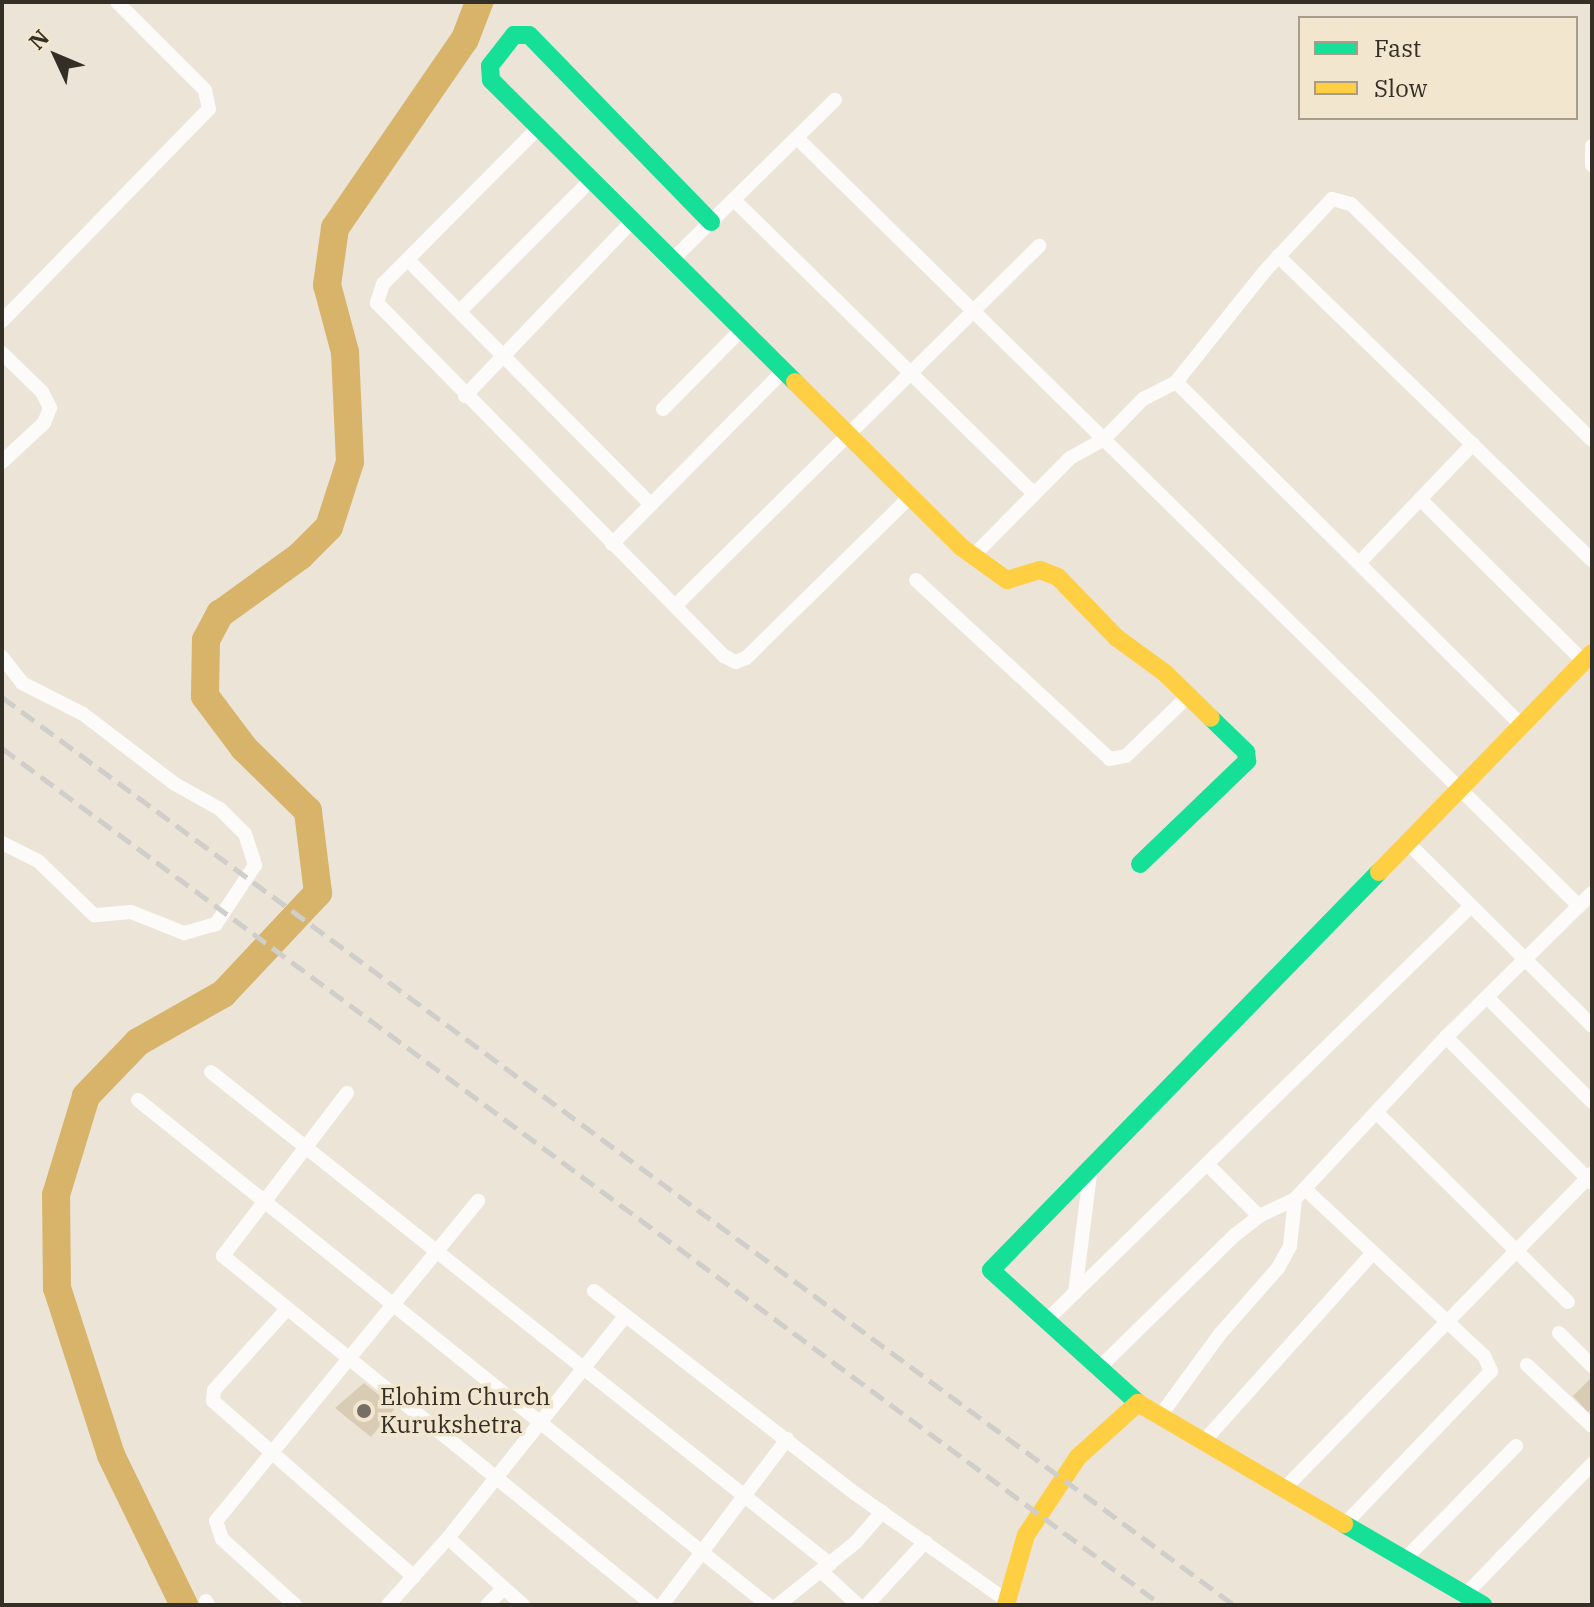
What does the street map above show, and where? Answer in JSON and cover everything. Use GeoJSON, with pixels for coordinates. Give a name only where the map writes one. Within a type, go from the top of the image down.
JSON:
{"type":"FeatureCollection","features":[{"type":"Feature","properties":{"kind":"street"},"geometry":{"type":"LineString","coordinates":[[2,321],[209,109],[205,90],[117,2]]}},
{"type":"Feature","properties":{"kind":"street"},"geometry":{"type":"LineString","coordinates":[[711,222],[529,35],[519,31],[488,73],[537,129],[961,547],[976,553],[1007,580],[1040,570],[1058,577],[1249,758],[1140,864]]}},
{"type":"Feature","properties":{"kind":"street"},"geometry":{"type":"LineString","coordinates":[[671,261],[835,100]]}},
{"type":"Feature","properties":{"kind":"street"},"geometry":{"type":"LineString","coordinates":[[537,129],[379,289],[377,303],[465,396],[724,656],[742,661],[910,497]]}},
{"type":"Feature","properties":{"kind":"street"},"geometry":{"type":"LineString","coordinates":[[797,138],[1579,906]]}},
{"type":"Feature","properties":{"kind":"street"},"geometry":{"type":"LineString","coordinates":[[1592,146],[1592,165]]}},
{"type":"Feature","properties":{"kind":"street"},"geometry":{"type":"LineString","coordinates":[[460,311],[590,181]]}},
{"type":"Feature","properties":{"kind":"street"},"geometry":{"type":"LineString","coordinates":[[976,553],[1032,492],[1070,458],[1104,439],[1143,399],[1176,382],[1324,203],[1342,198],[1592,440]]}},
{"type":"Feature","properties":{"kind":"street"},"geometry":{"type":"LineString","coordinates":[[734,200],[1032,492]]}},
{"type":"Feature","properties":{"kind":"street"},"geometry":{"type":"LineString","coordinates":[[465,396],[503,352],[631,222]]}},
{"type":"Feature","properties":{"kind":"street"},"geometry":{"type":"LineString","coordinates":[[676,605],[912,375],[1039,246]]}},
{"type":"Feature","properties":{"kind":"street"},"geometry":{"type":"LineString","coordinates":[[1278,256],[1592,560]]}},
{"type":"Feature","properties":{"kind":"street"},"geometry":{"type":"LineString","coordinates":[[408,260],[503,352],[651,505]]}},
{"type":"Feature","properties":{"kind":"street"},"geometry":{"type":"LineString","coordinates":[[663,409],[741,330]]}},
{"type":"Feature","properties":{"kind":"street"},"geometry":{"type":"LineString","coordinates":[[2,353],[42,392],[50,408],[44,423],[2,462]]}},
{"type":"Feature","properties":{"kind":"street"},"geometry":{"type":"LineString","coordinates":[[612,544],[783,371]]}},
{"type":"Feature","properties":{"kind":"street"},"geometry":{"type":"LineString","coordinates":[[1176,382],[1361,561],[1521,725]]}},
{"type":"Feature","properties":{"kind":"street"},"geometry":{"type":"LineString","coordinates":[[1361,561],[1473,444]]}},
{"type":"Feature","properties":{"kind":"street"},"geometry":{"type":"LineString","coordinates":[[1420,499],[1588,657],[991,1270],[1049,1318],[1138,1403],[1483,1605]]}},
{"type":"Feature","properties":{"kind":"street"},"geometry":{"type":"LineString","coordinates":[[916,580],[1110,759],[1126,756],[1186,698]]}},
{"type":"Feature","properties":{"kind":"street"},"geometry":{"type":"LineString","coordinates":[[2,657],[22,683],[83,714],[175,784],[220,809],[245,834],[255,865],[216,924],[184,933],[131,912],[94,915],[38,861],[2,843]]}},
{"type":"Feature","properties":{"kind":"street"},"geometry":{"type":"LineString","coordinates":[[1407,842],[1592,1026]]}},
{"type":"Feature","properties":{"kind":"street"},"geometry":{"type":"LineString","coordinates":[[1100,1367],[1259,1216],[1300,1194],[1446,1037],[1592,893]]}},
{"type":"Feature","properties":{"kind":"street"},"geometry":{"type":"LineString","coordinates":[[1049,1318],[1471,906]]}},
{"type":"Feature","properties":{"kind":"street"},"geometry":{"type":"LineString","coordinates":[[1487,997],[1592,1102]]}},
{"type":"Feature","properties":{"kind":"street"},"geometry":{"type":"LineString","coordinates":[[1286,1487],[1590,1178],[1446,1037]]}},
{"type":"Feature","properties":{"kind":"street"},"geometry":{"type":"LineString","coordinates":[[211,1072],[308,1144],[585,1369],[744,1493],[825,1568],[858,1605]]}},
{"type":"Feature","properties":{"kind":"street"},"geometry":{"type":"LineString","coordinates":[[347,1093],[223,1256],[653,1605]]}},
{"type":"Feature","properties":{"kind":"street"},"geometry":{"type":"LineString","coordinates":[[138,1100],[540,1424],[778,1604],[825,1568],[882,1512]]}},
{"type":"Feature","properties":{"kind":"street"},"geometry":{"type":"LineString","coordinates":[[1376,1112],[1568,1302]]}},
{"type":"Feature","properties":{"kind":"street"},"geometry":{"type":"LineString","coordinates":[[1207,1164],[1259,1216]]}},
{"type":"Feature","properties":{"kind":"street"},"geometry":{"type":"LineString","coordinates":[[1075,1293],[1091,1167]]}},
{"type":"Feature","properties":{"kind":"street"},"geometry":{"type":"LineString","coordinates":[[1300,1194],[1372,1254],[1484,1356],[1491,1371],[1345,1524]]}},
{"type":"Feature","properties":{"kind":"street"},"geometry":{"type":"LineString","coordinates":[[1160,1416],[1220,1334],[1278,1268],[1290,1246],[1300,1194]]}},
{"type":"Feature","properties":{"kind":"street"},"geometry":{"type":"LineString","coordinates":[[295,1605],[215,1527],[272,1451],[478,1201]]}},
{"type":"Feature","properties":{"kind":"street"},"geometry":{"type":"LineString","coordinates":[[1204,1441],[1372,1254]]}},
{"type":"Feature","properties":{"kind":"street"},"geometry":{"type":"LineString","coordinates":[[594,1291],[882,1512],[1007,1603],[1017,1561],[1035,1522],[1078,1457],[1138,1403]]}},
{"type":"Feature","properties":{"kind":"street"},"geometry":{"type":"LineString","coordinates":[[287,1309],[211,1396],[414,1577]]}},
{"type":"Feature","properties":{"kind":"street"},"geometry":{"type":"LineString","coordinates":[[388,1605],[448,1538],[625,1316]]}},
{"type":"Feature","properties":{"kind":"street"},"geometry":{"type":"LineString","coordinates":[[1559,1333],[1592,1366]]}},
{"type":"Feature","properties":{"kind":"street"},"geometry":{"type":"LineString","coordinates":[[1527,1365],[1592,1426]]}},
{"type":"Feature","properties":{"kind":"street"},"geometry":{"type":"LineString","coordinates":[[662,1605],[700,1548],[787,1439]]}},
{"type":"Feature","properties":{"kind":"street"},"geometry":{"type":"LineString","coordinates":[[1404,1560],[1516,1446]]}},
{"type":"Feature","properties":{"kind":"street"},"geometry":{"type":"LineString","coordinates":[[1464,1596],[1592,1464]]}},
{"type":"Feature","properties":{"kind":"street"},"geometry":{"type":"LineString","coordinates":[[448,1538],[523,1605]]}},
{"type":"Feature","properties":{"kind":"street"},"geometry":{"type":"LineString","coordinates":[[867,1605],[925,1542]]}},
{"type":"Feature","properties":{"kind":"street"},"geometry":{"type":"LineString","coordinates":[[487,1605],[504,1588]]}},
{"type":"Feature","properties":{"kind":"building"},"geometry":{"type":"Polygon","coordinates":[[[1592,1377],[1592,1407],[1588,1412],[1573,1396],[1592,1377]]]}},
{"type":"Feature","properties":{"kind":"building"},"geometry":{"type":"Polygon","coordinates":[[[364,1383],[395,1408],[371,1437],[335,1408],[364,1383]]]}},
{"type":"Feature","properties":{"kind":"waterway"},"geometry":{"type":"LineString","coordinates":[[184,1605],[111,1455],[57,1288],[56,1195],[86,1096],[138,1042],[223,994],[318,893],[308,811],[244,748],[205,696],[206,640],[220,614],[300,556],[329,527],[350,462],[345,352],[327,285],[335,228],[465,39],[479,2]]}},
{"type":"Feature","properties":{"kind":"railway"},"geometry":{"type":"LineString","coordinates":[[2,697],[1234,1605]]}},
{"type":"Feature","properties":{"kind":"railway"},"geometry":{"type":"LineString","coordinates":[[2,748],[1162,1605]]}},
{"type":"Feature","properties":{"kind":"traffic: fast"},"geometry":{"type":"LineString","coordinates":[[711,222],[529,35],[514,35],[490,66],[491,80],[795,382]]}},
{"type":"Feature","properties":{"kind":"traffic: fast"},"geometry":{"type":"LineString","coordinates":[[1140,864],[1247,761],[1246,752],[1211,718]]}},
{"type":"Feature","properties":{"kind":"traffic: fast"},"geometry":{"type":"LineString","coordinates":[[1138,1403],[991,1270],[1379,872]]}},
{"type":"Feature","properties":{"kind":"traffic: fast"},"geometry":{"type":"LineString","coordinates":[[1344,1524],[1483,1605]]}},
{"type":"Feature","properties":{"kind":"traffic: slow"},"geometry":{"type":"LineString","coordinates":[[795,382],[961,547],[1007,580],[1040,570],[1058,577],[1117,638],[1165,673],[1211,718]]}},
{"type":"Feature","properties":{"kind":"traffic: slow"},"geometry":{"type":"LineString","coordinates":[[1379,872],[1592,653]]}},
{"type":"Feature","properties":{"kind":"traffic: slow"},"geometry":{"type":"LineString","coordinates":[[1006,1605],[1026,1535],[1078,1457],[1138,1403],[1344,1524]]}},
{"type":"Feature","properties":{"kind":"place","name":"Elohim Church Kurukshetra"},"geometry":{"type":"Point","coordinates":[364,1411]}}]}
